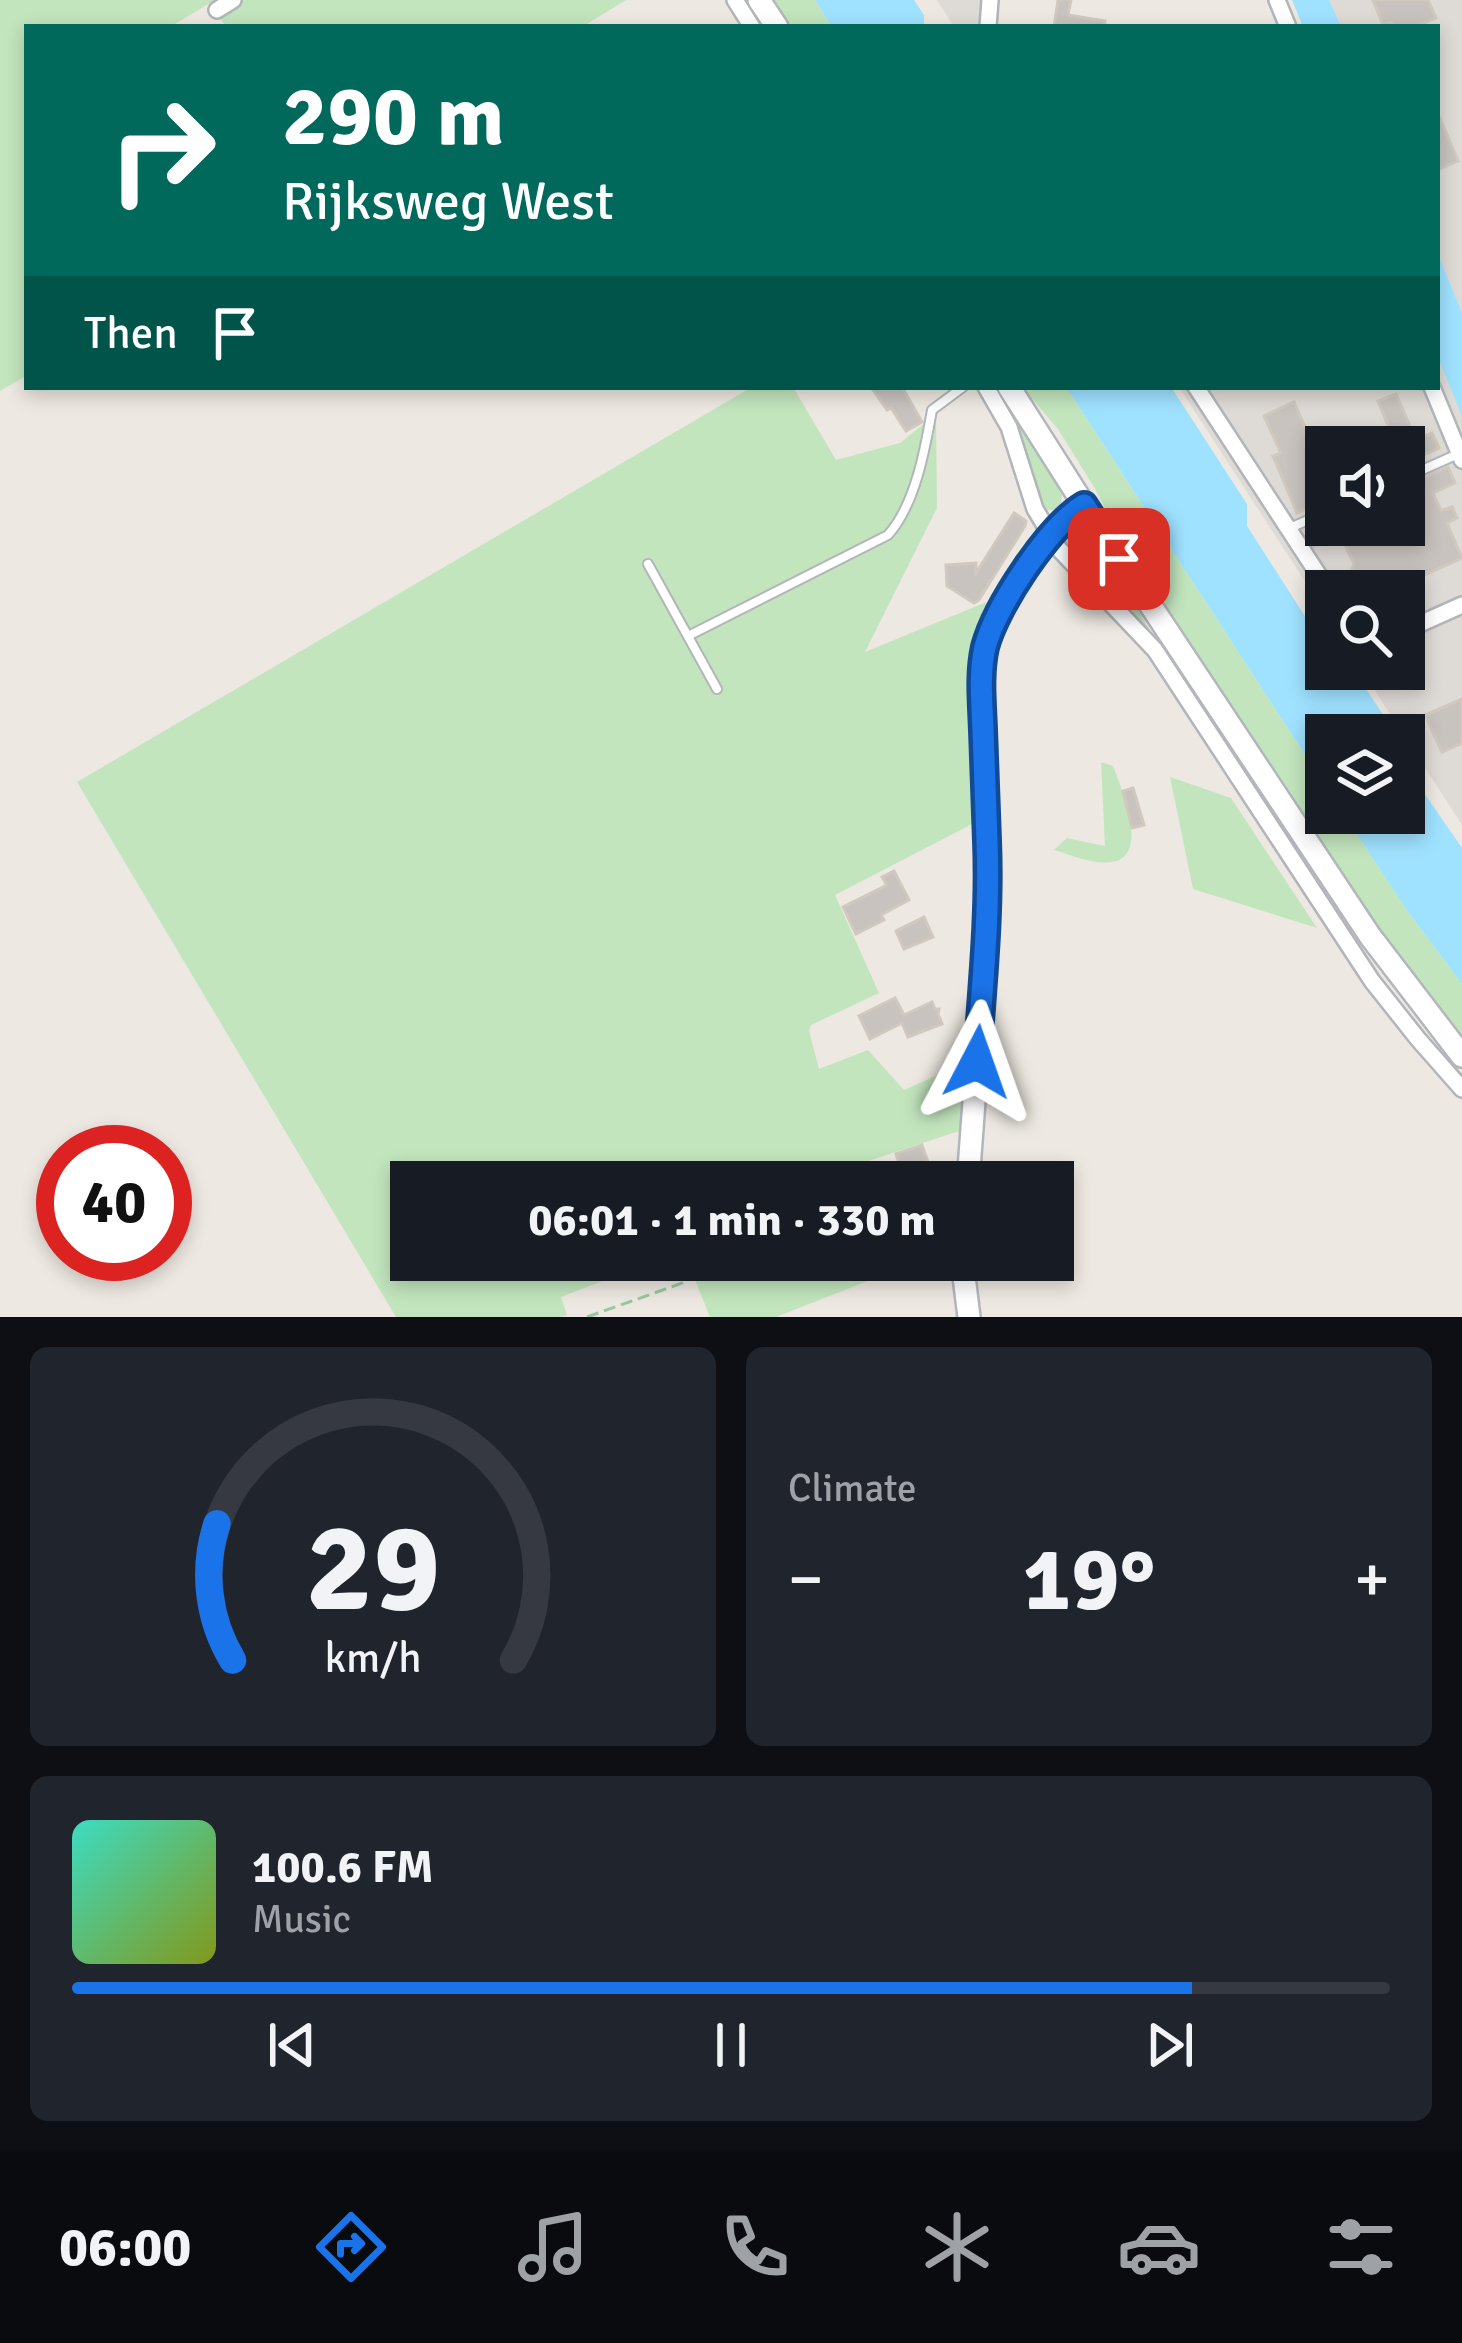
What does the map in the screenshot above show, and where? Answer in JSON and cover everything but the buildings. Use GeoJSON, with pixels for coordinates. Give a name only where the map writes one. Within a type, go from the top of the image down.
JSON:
{"type":"FeatureCollection","features":[{"type":"Feature","properties":{"kind":"main road"},"geometry":{"type":"LineString","coordinates":[[1011,390],[1370,936],[1462,1056]]}},
{"type":"Feature","properties":{"kind":"main road"},"geometry":{"type":"LineString","coordinates":[[970,1161],[986,942],[982,663],[994,626],[1024,573],[1049,535],[1084,505]]}},
{"type":"Feature","properties":{"kind":"main road"},"geometry":{"type":"LineString","coordinates":[[965,1281],[969,1317]]}},
{"type":"Feature","properties":{"kind":"street"},"geometry":{"type":"LineString","coordinates":[[217,10],[233,0]]}},
{"type":"Feature","properties":{"kind":"street"},"geometry":{"type":"LineString","coordinates":[[988,390],[1009,427],[1032,500],[1049,535],[1072,566],[1155,650],[1372,981],[1462,1089]]}},
{"type":"Feature","properties":{"kind":"street"},"geometry":{"type":"LineString","coordinates":[[1198,390],[1315,570]]}},
{"type":"Feature","properties":{"kind":"street"},"geometry":{"type":"LineString","coordinates":[[1433,390],[1461,457]]}},
{"type":"Feature","properties":{"kind":"street"},"geometry":{"type":"LineString","coordinates":[[1425,622],[1462,605]]}},
{"type":"Feature","properties":{"kind":"lane"},"geometry":{"type":"LineString","coordinates":[[688,636],[888,535],[898,524],[923,459],[932,410],[959,390]]}},
{"type":"Feature","properties":{"kind":"lane"},"geometry":{"type":"LineString","coordinates":[[1425,470],[1461,457]]}},
{"type":"Feature","properties":{"kind":"lane"},"geometry":{"type":"LineString","coordinates":[[1288,529],[1305,521]]}},
{"type":"Feature","properties":{"kind":"lane"},"geometry":{"type":"LineString","coordinates":[[648,564],[717,688]]}},
{"type":"Feature","properties":{"kind":"path"},"geometry":{"type":"LineString","coordinates":[[586,1317],[686,1282]]}},
{"type":"Feature","properties":{"kind":"shaded area"},"geometry":{"type":"Polygon","coordinates":[[[937,0],[988,0],[987,24],[952,24],[937,0]]]}},
{"type":"Feature","properties":{"kind":"shaded area"},"geometry":{"type":"Polygon","coordinates":[[[1320,0],[1462,0],[1462,825],[1425,768],[1425,714],[1390,714],[1375,690],[1425,690],[1425,570],[1305,570],[1305,582],[1181,390],[1440,390],[1440,24],[1331,24],[1320,0]]]}},
{"type":"Feature","properties":{"kind":"green space"},"geometry":{"type":"Polygon","coordinates":[[[0,0],[215,0],[175,24],[24,24],[24,377],[0,391],[0,0]]]}},
{"type":"Feature","properties":{"kind":"green space"},"geometry":{"type":"Polygon","coordinates":[[[244,0],[626,0],[587,24],[224,24],[219,16],[244,0]]]}},
{"type":"Feature","properties":{"kind":"green space"},"geometry":{"type":"Polygon","coordinates":[[[770,0],[815,0],[830,24],[786,24],[770,0]]]}},
{"type":"Feature","properties":{"kind":"green space"},"geometry":{"type":"Polygon","coordinates":[[[747,390],[795,390],[836,460],[900,443],[936,414],[937,508],[865,652],[994,599],[973,681],[974,823],[835,895],[879,993],[811,1025],[809,1031],[819,1069],[868,1050],[904,1090],[967,1062],[962,1130],[868,1161],[390,1161],[390,1281],[603,1281],[561,1297],[567,1315],[561,1317],[396,1317],[77,782],[747,390]]]}},
{"type":"Feature","properties":{"kind":"green space"},"geometry":{"type":"Polygon","coordinates":[[[1025,390],[1068,390],[1305,755],[1305,820],[1121,539],[1058,429],[1025,390]]]}},
{"type":"Feature","properties":{"kind":"green space"},"geometry":{"type":"Polygon","coordinates":[[[1005,403],[1062,494],[1054,510],[1045,510],[1005,403]]]}},
{"type":"Feature","properties":{"kind":"green space"},"geometry":{"type":"Polygon","coordinates":[[[1081,529],[1096,540],[1153,636],[1062,542],[1065,532],[1081,529]]]}},
{"type":"Feature","properties":{"kind":"green space"},"geometry":{"type":"Polygon","coordinates":[[[1101,762],[1113,766],[1132,835],[1124,857],[1105,863],[1054,850],[1067,838],[1105,846],[1101,762]]]}},
{"type":"Feature","properties":{"kind":"green space"},"geometry":{"type":"Polygon","coordinates":[[[1170,777],[1231,798],[1317,928],[1193,889],[1170,777]]]}},
{"type":"Feature","properties":{"kind":"green space"},"geometry":{"type":"Polygon","coordinates":[[[1314,834],[1357,834],[1462,984],[1462,1044],[1408,976],[1314,834]]]}},
{"type":"Feature","properties":{"kind":"green space"},"geometry":{"type":"Polygon","coordinates":[[[695,1281],[868,1281],[776,1317],[710,1317],[695,1281]]]}},
{"type":"Feature","properties":{"kind":"water"},"geometry":{"type":"Polygon","coordinates":[[[815,0],[914,0],[924,15],[924,24],[830,24],[815,0]]]}},
{"type":"Feature","properties":{"kind":"water"},"geometry":{"type":"Polygon","coordinates":[[[1292,0],[1329,0],[1340,24],[1302,24],[1292,0]]]}},
{"type":"Feature","properties":{"kind":"water"},"geometry":{"type":"Polygon","coordinates":[[[1440,259],[1462,313],[1462,416],[1440,362],[1440,259]]]}},
{"type":"Feature","properties":{"kind":"water"},"geometry":{"type":"Polygon","coordinates":[[[1068,390],[1173,390],[1247,504],[1247,526],[1305,616],[1305,690],[1367,690],[1383,714],[1305,714],[1305,755],[1068,390]]]}},
{"type":"Feature","properties":{"kind":"water"},"geometry":{"type":"Polygon","coordinates":[[[1425,794],[1462,848],[1462,984],[1357,834],[1425,834],[1425,794]]]}},
{"type":"Feature","properties":{"kind":"route"},"geometry":{"type":"LineString","coordinates":[[977,1062],[988,848],[981,689],[984,651],[1024,573],[1069,514],[1084,505],[1119,559]]}}]}
